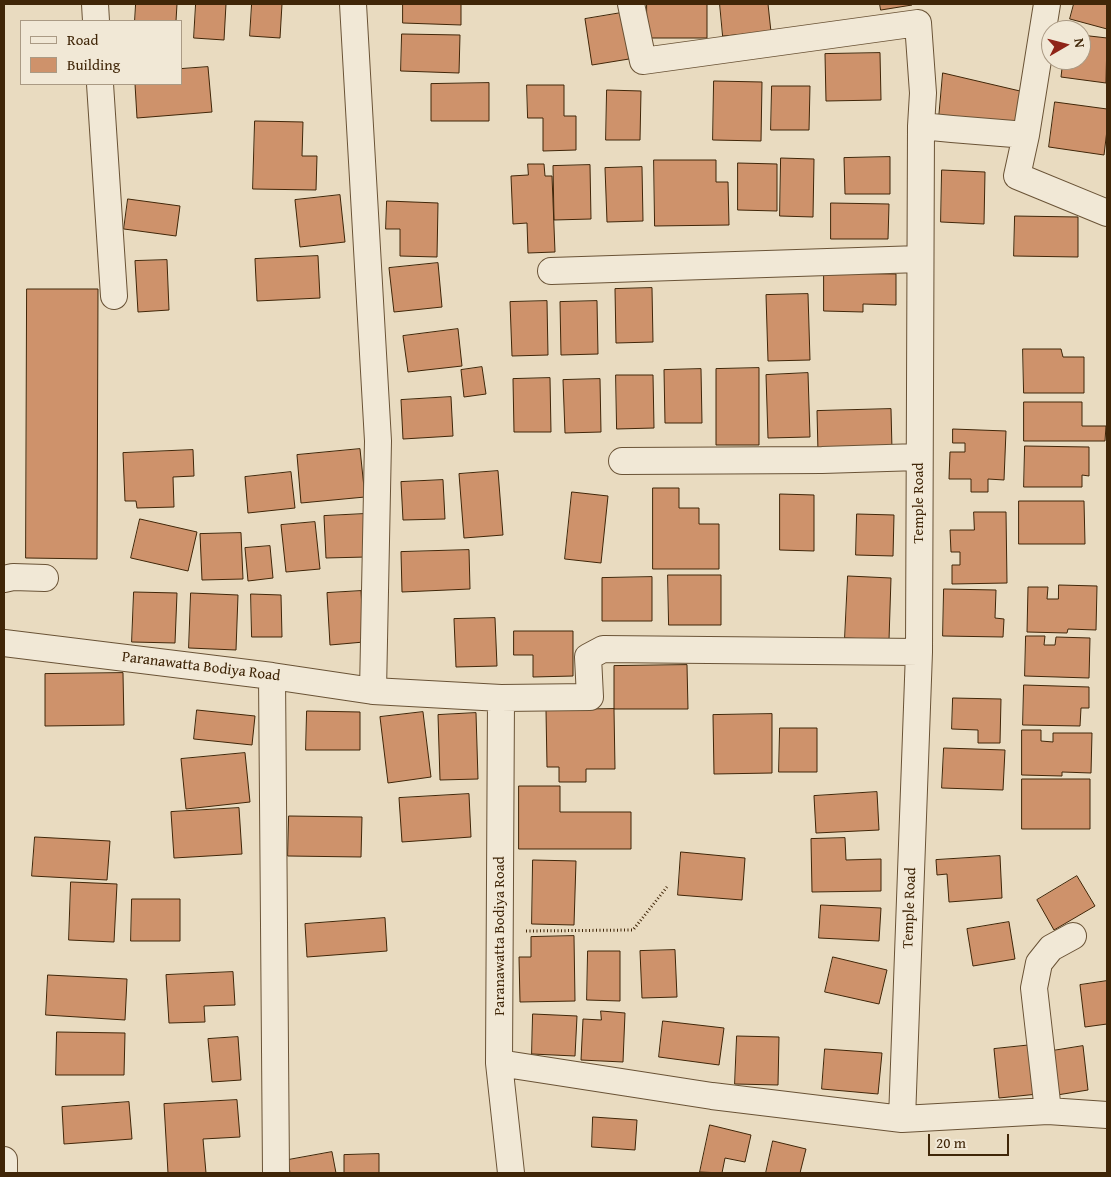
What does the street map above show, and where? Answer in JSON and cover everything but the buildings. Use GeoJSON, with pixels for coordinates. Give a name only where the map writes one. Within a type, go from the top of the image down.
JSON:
{"type":"FeatureCollection","features":[{"type":"Feature","properties":{"kind":"street"},"geometry":{"type":"LineString","coordinates":[[95,4],[96,20]]}},
{"type":"Feature","properties":{"kind":"street"},"geometry":{"type":"LineString","coordinates":[[354,4],[378,440],[373,691]]}},
{"type":"Feature","properties":{"kind":"street","name":"Temple Road"},"geometry":{"type":"LineString","coordinates":[[631,4],[643,61],[918,23],[923,93],[920,259],[919,652],[902,1119]]}},
{"type":"Feature","properties":{"kind":"street"},"geometry":{"type":"LineString","coordinates":[[1047,4],[1018,176],[1107,213]]}},
{"type":"Feature","properties":{"kind":"street"},"geometry":{"type":"LineString","coordinates":[[100,85],[114,296]]}},
{"type":"Feature","properties":{"kind":"street"},"geometry":{"type":"LineString","coordinates":[[921,126],[1026,135]]}},
{"type":"Feature","properties":{"kind":"street"},"geometry":{"type":"LineString","coordinates":[[551,271],[920,259]]}},
{"type":"Feature","properties":{"kind":"street"},"geometry":{"type":"LineString","coordinates":[[622,461],[822,460],[919,457]]}},
{"type":"Feature","properties":{"kind":"street"},"geometry":{"type":"LineString","coordinates":[[4,578],[13,576],[45,578]]}},
{"type":"Feature","properties":{"kind":"street","name":"Paranawatta Bodiya Road"},"geometry":{"type":"LineString","coordinates":[[4,643],[272,676],[373,691],[501,698],[499,1063],[511,1173]]}},
{"type":"Feature","properties":{"kind":"street"},"geometry":{"type":"LineString","coordinates":[[501,698],[590,697],[588,657],[603,649],[919,652]]}},
{"type":"Feature","properties":{"kind":"street"},"geometry":{"type":"LineString","coordinates":[[272,676],[276,1173]]}},
{"type":"Feature","properties":{"kind":"street"},"geometry":{"type":"LineString","coordinates":[[1048,1110],[1034,988],[1039,963],[1051,948],[1073,936]]}},
{"type":"Feature","properties":{"kind":"street"},"geometry":{"type":"LineString","coordinates":[[499,1063],[712,1096],[902,1119],[1048,1110],[1107,1115]]}},
{"type":"Feature","properties":{"kind":"street"},"geometry":{"type":"LineString","coordinates":[[4,1160],[4,1173]]}},
{"type":"Feature","properties":{"kind":"path"},"geometry":{"type":"LineString","coordinates":[[500,932],[633,930],[667,887]]}}]}
